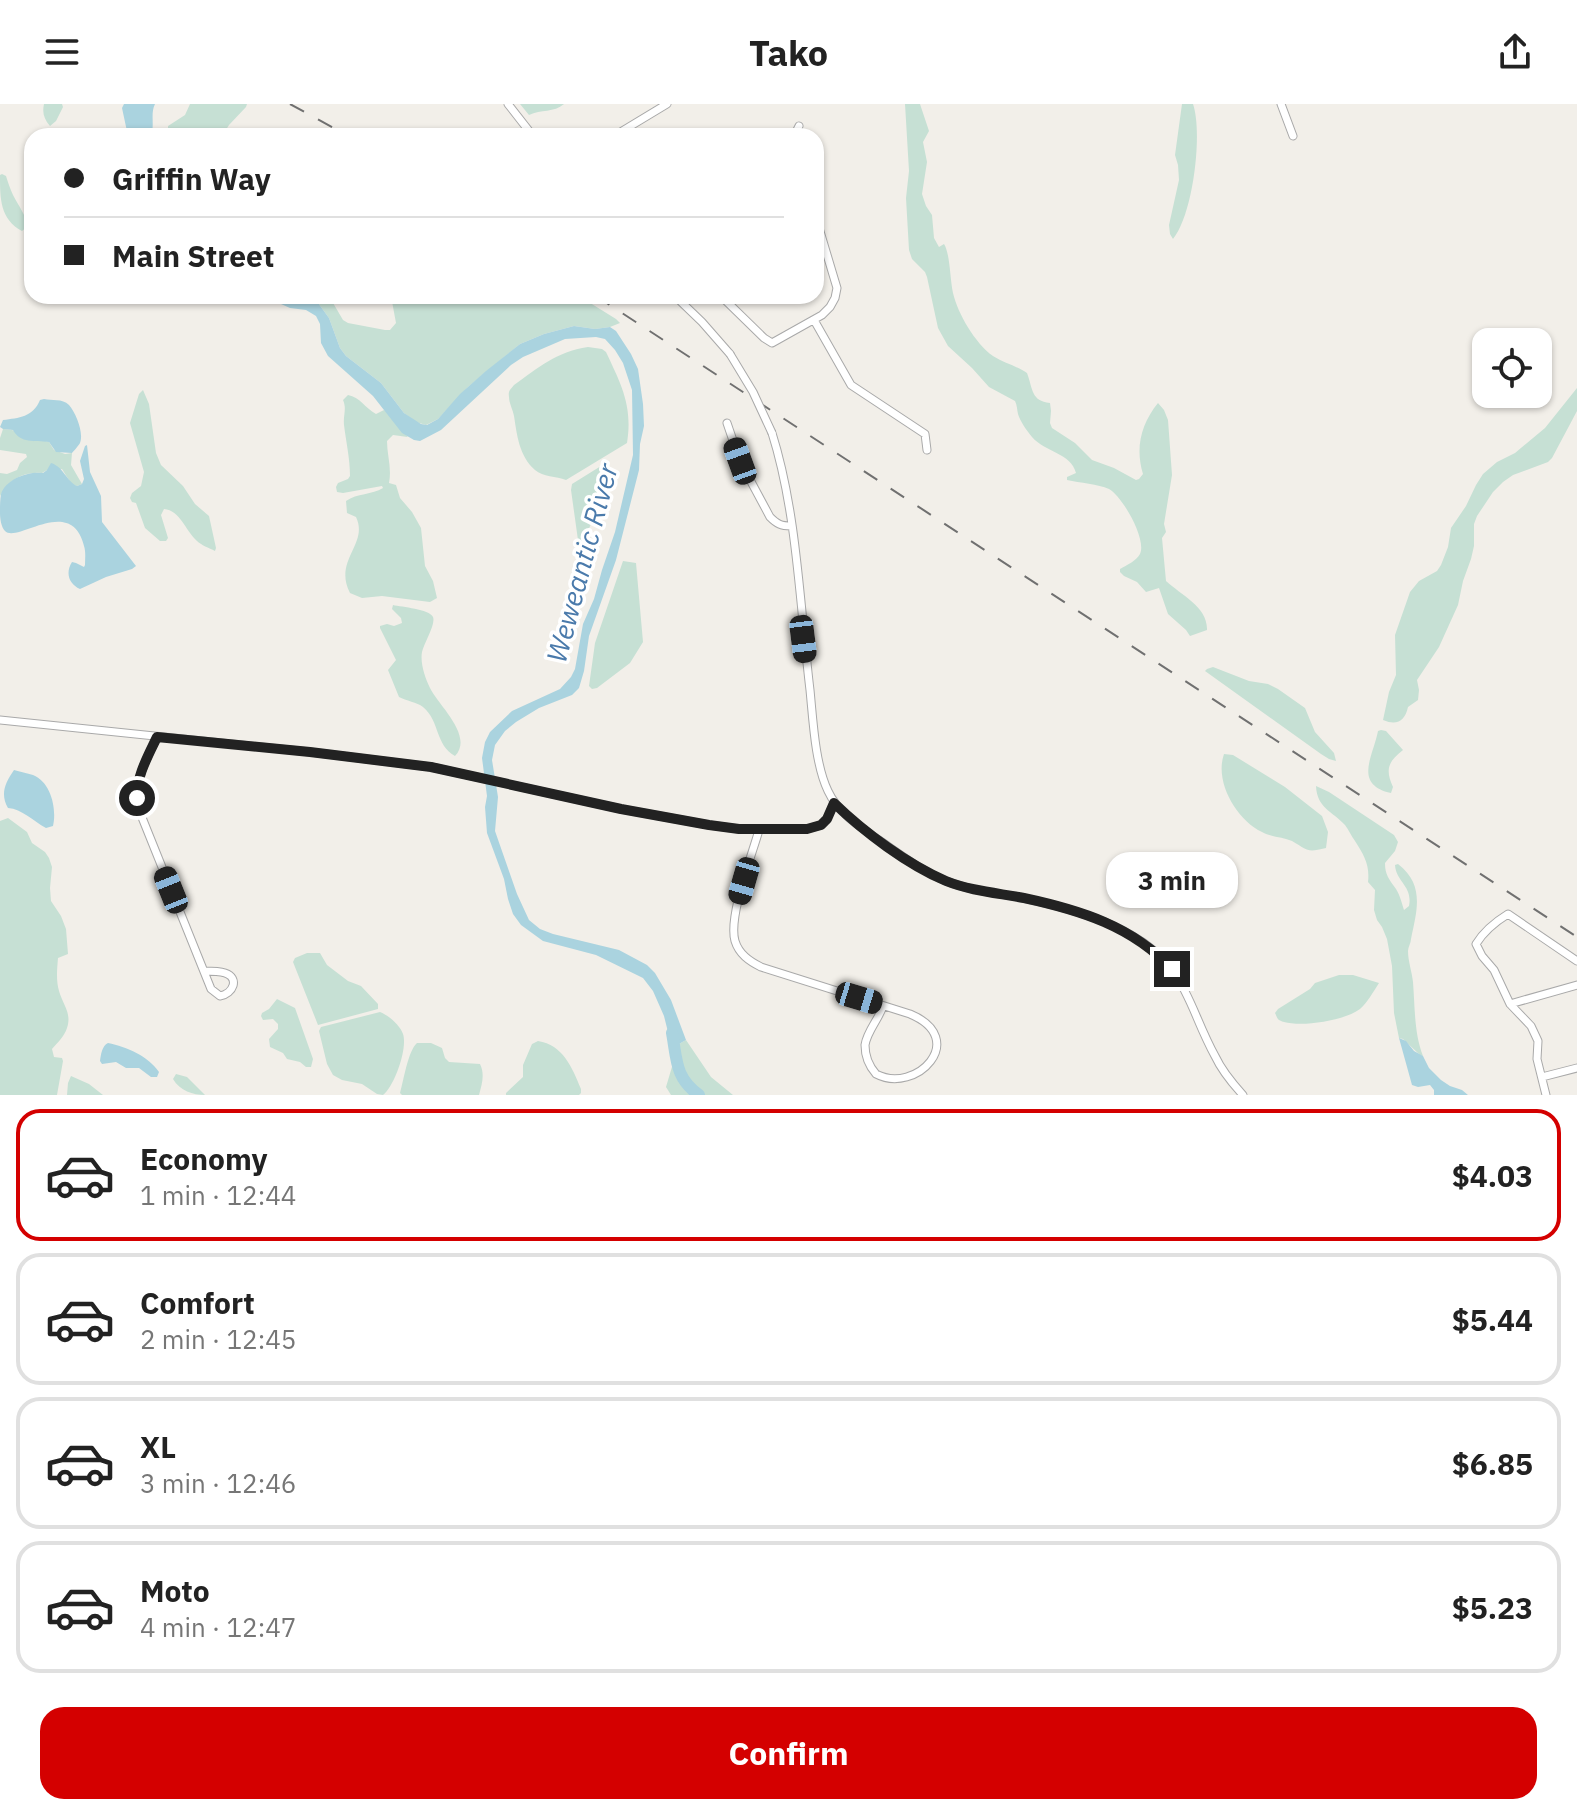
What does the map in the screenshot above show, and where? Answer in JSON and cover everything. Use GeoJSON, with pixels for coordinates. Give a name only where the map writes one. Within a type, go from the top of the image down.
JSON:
{"type":"FeatureCollection","features":[{"type":"Feature","properties":{"kind":"street"},"geometry":{"type":"LineString","coordinates":[[508,104],[527,128]]}},
{"type":"Feature","properties":{"kind":"street"},"geometry":{"type":"LineString","coordinates":[[644,104],[651,113]]}},
{"type":"Feature","properties":{"kind":"street"},"geometry":{"type":"LineString","coordinates":[[627,128],[667,104]]}},
{"type":"Feature","properties":{"kind":"street"},"geometry":{"type":"LineString","coordinates":[[1281,104],[1293,136]]}},
{"type":"Feature","properties":{"kind":"street"},"geometry":{"type":"LineString","coordinates":[[729,304],[772,343],[814,320],[830,307],[837,288],[824,245]]}},
{"type":"Feature","properties":{"kind":"street"},"geometry":{"type":"LineString","coordinates":[[684,304],[730,354],[753,392],[772,433],[791,526],[815,734],[822,775],[834,803],[853,822],[917,866],[946,881],[978,891],[1075,911],[1133,936],[1160,956],[1179,978],[1214,1056],[1243,1095]]}},
{"type":"Feature","properties":{"kind":"street"},"geometry":{"type":"LineString","coordinates":[[814,320],[851,385],[925,434],[927,450]]}},
{"type":"Feature","properties":{"kind":"street"},"geometry":{"type":"LineString","coordinates":[[727,423],[740,461],[770,517],[777,524],[791,526]]}},
{"type":"Feature","properties":{"kind":"street"},"geometry":{"type":"LineString","coordinates":[[0,720],[431,767],[621,809],[709,825],[759,830],[807,829],[821,825],[834,803]]}},
{"type":"Feature","properties":{"kind":"street"},"geometry":{"type":"LineString","coordinates":[[157,737],[136,789],[139,810],[204,971]]}},
{"type":"Feature","properties":{"kind":"street"},"geometry":{"type":"LineString","coordinates":[[759,830],[734,919],[738,948],[761,967],[883,1006],[920,1018],[930,1026],[937,1049],[929,1071],[910,1083],[889,1082],[878,1076],[866,1057],[868,1035],[883,1006]]}},
{"type":"Feature","properties":{"kind":"street"},"geometry":{"type":"LineString","coordinates":[[1546,1095],[1537,1059],[1538,1041],[1531,1026],[1510,1004],[1494,970],[1476,944],[1497,921],[1508,914],[1577,961]]}},
{"type":"Feature","properties":{"kind":"street"},"geometry":{"type":"LineString","coordinates":[[1510,1004],[1577,985]]}},
{"type":"Feature","properties":{"kind":"street"},"geometry":{"type":"LineString","coordinates":[[1542,1077],[1577,1068]]}},
{"type":"Feature","properties":{"kind":"green space"},"geometry":{"type":"Polygon","coordinates":[[[44,104],[62,104],[63,107],[50,126],[44,116],[44,104]]]}},
{"type":"Feature","properties":{"kind":"green space"},"geometry":{"type":"Polygon","coordinates":[[[190,104],[247,104],[227,128],[168,128],[185,115],[190,104]]]}},
{"type":"Feature","properties":{"kind":"green space"},"geometry":{"type":"Polygon","coordinates":[[[520,104],[564,104],[529,115],[520,104]]]}},
{"type":"Feature","properties":{"kind":"green space"},"geometry":{"type":"Polygon","coordinates":[[[905,104],[920,104],[929,131],[923,142],[927,162],[922,194],[932,215],[934,238],[939,247],[944,244],[946,248],[955,301],[980,344],[993,356],[1027,373],[1036,397],[1050,403],[1052,428],[1075,443],[1092,460],[1136,480],[1143,474],[1140,446],[1147,419],[1158,403],[1164,410],[1168,420],[1172,475],[1164,524],[1166,532],[1162,538],[1166,581],[1198,608],[1207,630],[1190,636],[1168,614],[1159,588],[1146,592],[1137,582],[1120,572],[1140,554],[1141,547],[1137,529],[1120,500],[1105,487],[1067,480],[1076,473],[1069,461],[1037,442],[1020,420],[1015,401],[989,387],[948,346],[938,328],[925,272],[912,259],[909,250],[905,104]]]}},
{"type":"Feature","properties":{"kind":"green space"},"geometry":{"type":"Polygon","coordinates":[[[1182,104],[1193,104],[1196,153],[1186,212],[1173,239],[1169,225],[1179,180],[1175,155],[1182,104]]]}},
{"type":"Feature","properties":{"kind":"green space"},"geometry":{"type":"Polygon","coordinates":[[[0,175],[6,176],[24,216],[22,231],[5,214],[0,175]]]}},
{"type":"Feature","properties":{"kind":"green space"},"geometry":{"type":"Polygon","coordinates":[[[319,304],[334,304],[348,323],[390,330],[396,323],[392,304],[592,304],[620,323],[595,329],[574,326],[520,344],[468,387],[438,419],[426,425],[404,413],[381,383],[346,356],[329,318],[319,304]]]}},
{"type":"Feature","properties":{"kind":"green space"},"geometry":{"type":"Polygon","coordinates":[[[588,347],[606,352],[621,385],[627,406],[627,443],[566,480],[542,474],[535,470],[522,452],[509,392],[548,361],[588,347]]]}},
{"type":"Feature","properties":{"kind":"green space"},"geometry":{"type":"Polygon","coordinates":[[[1577,388],[1577,411],[1552,458],[1503,482],[1477,516],[1474,546],[1458,605],[1439,647],[1417,680],[1418,700],[1408,707],[1400,721],[1383,720],[1396,675],[1395,635],[1410,592],[1441,565],[1451,528],[1483,474],[1545,428],[1577,388]]]}},
{"type":"Feature","properties":{"kind":"green space"},"geometry":{"type":"Polygon","coordinates":[[[143,390],[149,404],[156,453],[161,465],[209,516],[215,551],[193,537],[170,510],[164,509],[161,515],[168,538],[160,541],[145,528],[136,503],[130,498],[141,486],[144,472],[130,423],[143,390]]]}},
{"type":"Feature","properties":{"kind":"green space"},"geometry":{"type":"Polygon","coordinates":[[[348,395],[376,414],[384,410],[387,412],[408,437],[393,435],[387,441],[389,483],[396,485],[400,498],[421,528],[425,566],[437,598],[430,602],[382,596],[362,598],[350,593],[346,571],[359,527],[356,517],[347,513],[346,501],[383,488],[337,492],[338,483],[350,476],[343,400],[348,395]]]}},
{"type":"Feature","properties":{"kind":"green space"},"geometry":{"type":"Polygon","coordinates":[[[3,429],[49,442],[54,450],[65,454],[72,453],[71,465],[82,484],[72,485],[62,469],[47,470],[17,478],[7,485],[0,496],[0,473],[17,470],[27,457],[26,454],[0,450],[3,429]]]}},
{"type":"Feature","properties":{"kind":"green space"},"geometry":{"type":"Polygon","coordinates":[[[606,465],[600,498],[588,531],[592,556],[583,569],[578,558],[572,484],[606,465]]]}},
{"type":"Feature","properties":{"kind":"green space"},"geometry":{"type":"Polygon","coordinates":[[[623,561],[636,563],[643,642],[630,663],[592,689],[589,686],[595,643],[623,561]]]}},
{"type":"Feature","properties":{"kind":"green space"},"geometry":{"type":"Polygon","coordinates":[[[393,605],[421,610],[433,617],[422,652],[422,666],[430,688],[458,730],[460,748],[455,756],[444,746],[432,719],[421,705],[399,697],[388,670],[396,660],[380,628],[402,623],[392,609],[393,605]]]}},
{"type":"Feature","properties":{"kind":"green space"},"geometry":{"type":"Polygon","coordinates":[[[1213,667],[1249,681],[1268,684],[1305,708],[1315,732],[1334,753],[1336,761],[1321,754],[1205,671],[1213,667]]]}},
{"type":"Feature","properties":{"kind":"green space"},"geometry":{"type":"Polygon","coordinates":[[[1378,731],[1386,731],[1403,750],[1389,766],[1393,787],[1391,793],[1379,789],[1369,776],[1370,760],[1378,731]]]}},
{"type":"Feature","properties":{"kind":"green space"},"geometry":{"type":"Polygon","coordinates":[[[1224,754],[1233,755],[1285,787],[1322,816],[1328,832],[1326,848],[1308,850],[1292,841],[1262,832],[1244,819],[1225,788],[1222,776],[1224,754]]]}},
{"type":"Feature","properties":{"kind":"green space"},"geometry":{"type":"Polygon","coordinates":[[[1316,786],[1394,835],[1398,842],[1385,867],[1404,910],[1409,906],[1409,894],[1395,865],[1407,872],[1416,889],[1417,908],[1408,951],[1416,1029],[1423,1056],[1399,1038],[1387,939],[1374,910],[1375,890],[1368,882],[1366,860],[1345,825],[1322,804],[1316,786]]]}},
{"type":"Feature","properties":{"kind":"green space"},"geometry":{"type":"Polygon","coordinates":[[[8,818],[27,832],[32,843],[49,858],[52,867],[51,901],[66,929],[68,954],[58,958],[57,975],[68,1023],[52,1049],[54,1057],[63,1061],[57,1095],[0,1095],[0,821],[8,818]]]}},
{"type":"Feature","properties":{"kind":"green space"},"geometry":{"type":"Polygon","coordinates":[[[307,953],[320,953],[327,965],[348,981],[361,986],[378,1004],[378,1009],[318,1025],[293,962],[307,953]]]}},
{"type":"Feature","properties":{"kind":"green space"},"geometry":{"type":"Polygon","coordinates":[[[1339,975],[1353,975],[1379,983],[1360,1009],[1344,1017],[1301,1024],[1278,1019],[1275,1013],[1278,1009],[1315,983],[1339,975]]]}},
{"type":"Feature","properties":{"kind":"green space"},"geometry":{"type":"Polygon","coordinates":[[[277,999],[295,1008],[313,1059],[311,1067],[287,1059],[283,1053],[270,1047],[269,1039],[278,1029],[278,1024],[273,1019],[263,1020],[261,1016],[277,999]]]}},
{"type":"Feature","properties":{"kind":"green space"},"geometry":{"type":"Polygon","coordinates":[[[380,1012],[397,1024],[404,1040],[399,1067],[383,1095],[362,1084],[333,1075],[319,1031],[321,1027],[380,1012]]]}},
{"type":"Feature","properties":{"kind":"green space"},"geometry":{"type":"Polygon","coordinates":[[[686,1040],[711,1077],[733,1095],[671,1095],[666,1087],[674,1060],[672,1048],[686,1040]]]}},
{"type":"Feature","properties":{"kind":"green space"},"geometry":{"type":"Polygon","coordinates":[[[538,1041],[554,1047],[566,1058],[581,1089],[579,1095],[506,1095],[523,1077],[523,1065],[532,1044],[538,1041]]]}},
{"type":"Feature","properties":{"kind":"green space"},"geometry":{"type":"Polygon","coordinates":[[[417,1043],[431,1043],[442,1048],[449,1062],[480,1064],[483,1075],[479,1095],[402,1095],[411,1052],[417,1043]]]}},
{"type":"Feature","properties":{"kind":"green space"},"geometry":{"type":"Polygon","coordinates":[[[176,1074],[187,1077],[205,1095],[183,1089],[173,1079],[176,1074]]]}},
{"type":"Feature","properties":{"kind":"green space"},"geometry":{"type":"Polygon","coordinates":[[[71,1076],[89,1084],[103,1095],[67,1095],[71,1076]]]}},
{"type":"Feature","properties":{"kind":"water"},"geometry":{"type":"Polygon","coordinates":[[[124,104],[155,104],[153,128],[126,128],[124,104]]]}},
{"type":"Feature","properties":{"kind":"water"},"geometry":{"type":"Polygon","coordinates":[[[281,304],[319,304],[329,318],[346,356],[381,383],[404,413],[427,425],[438,419],[460,394],[520,344],[544,334],[574,326],[595,329],[610,327],[631,354],[638,369],[644,426],[639,470],[616,560],[589,636],[579,688],[572,695],[539,708],[516,722],[495,745],[492,760],[498,797],[495,831],[529,920],[553,934],[619,950],[647,965],[655,973],[671,1000],[686,1040],[672,1048],[664,1016],[653,991],[643,978],[596,955],[543,941],[521,925],[513,914],[487,833],[485,807],[487,796],[482,758],[490,732],[512,711],[560,689],[575,669],[583,624],[615,532],[633,455],[632,390],[623,363],[605,339],[565,339],[511,365],[441,430],[420,441],[402,433],[373,396],[328,356],[321,343],[320,324],[316,316],[306,310],[281,304]]]}},
{"type":"Feature","properties":{"kind":"water"},"geometry":{"type":"Polygon","coordinates":[[[44,399],[63,401],[74,413],[81,439],[72,453],[56,452],[49,442],[24,439],[13,430],[0,427],[3,420],[25,416],[44,399]]]}},
{"type":"Feature","properties":{"kind":"water"},"geometry":{"type":"Polygon","coordinates":[[[87,445],[90,472],[101,496],[102,522],[136,566],[80,589],[69,578],[72,562],[85,565],[85,548],[77,531],[68,524],[56,522],[21,532],[5,531],[0,504],[1,494],[8,484],[24,475],[43,473],[51,463],[73,484],[82,484],[84,479],[80,461],[87,445]]]}},
{"type":"Feature","properties":{"kind":"water"},"geometry":{"type":"Polygon","coordinates":[[[14,770],[33,775],[44,784],[53,804],[53,826],[46,828],[23,813],[8,808],[5,789],[14,770]]]}},
{"type":"Feature","properties":{"kind":"water"},"geometry":{"type":"Polygon","coordinates":[[[1399,1038],[1423,1056],[1441,1080],[1468,1095],[1434,1095],[1430,1085],[1412,1085],[1399,1038]]]}},
{"type":"Feature","properties":{"kind":"water"},"geometry":{"type":"Polygon","coordinates":[[[108,1043],[143,1057],[159,1072],[157,1077],[116,1062],[102,1064],[101,1053],[108,1043]]]}},
{"type":"Feature","properties":{"kind":"waterway","name":"Weweantic River"},"geometry":{"type":"LineString","coordinates":[[672,1033],[681,1075],[699,1095]]}},
{"type":"Feature","properties":{"kind":"railway"},"geometry":{"type":"LineString","coordinates":[[290,104],[334,128]]}},
{"type":"Feature","properties":{"kind":"railway"},"geometry":{"type":"LineString","coordinates":[[608,304],[1577,937]]}},
{"type":"Feature","properties":{"kind":"route"},"geometry":{"type":"LineString","coordinates":[[137,798],[139,778],[157,737],[431,767],[621,809],[739,829],[807,829],[821,825],[834,803],[853,822],[917,866],[946,881],[978,891],[1075,911],[1107,923],[1133,936],[1172,969]]}}]}
